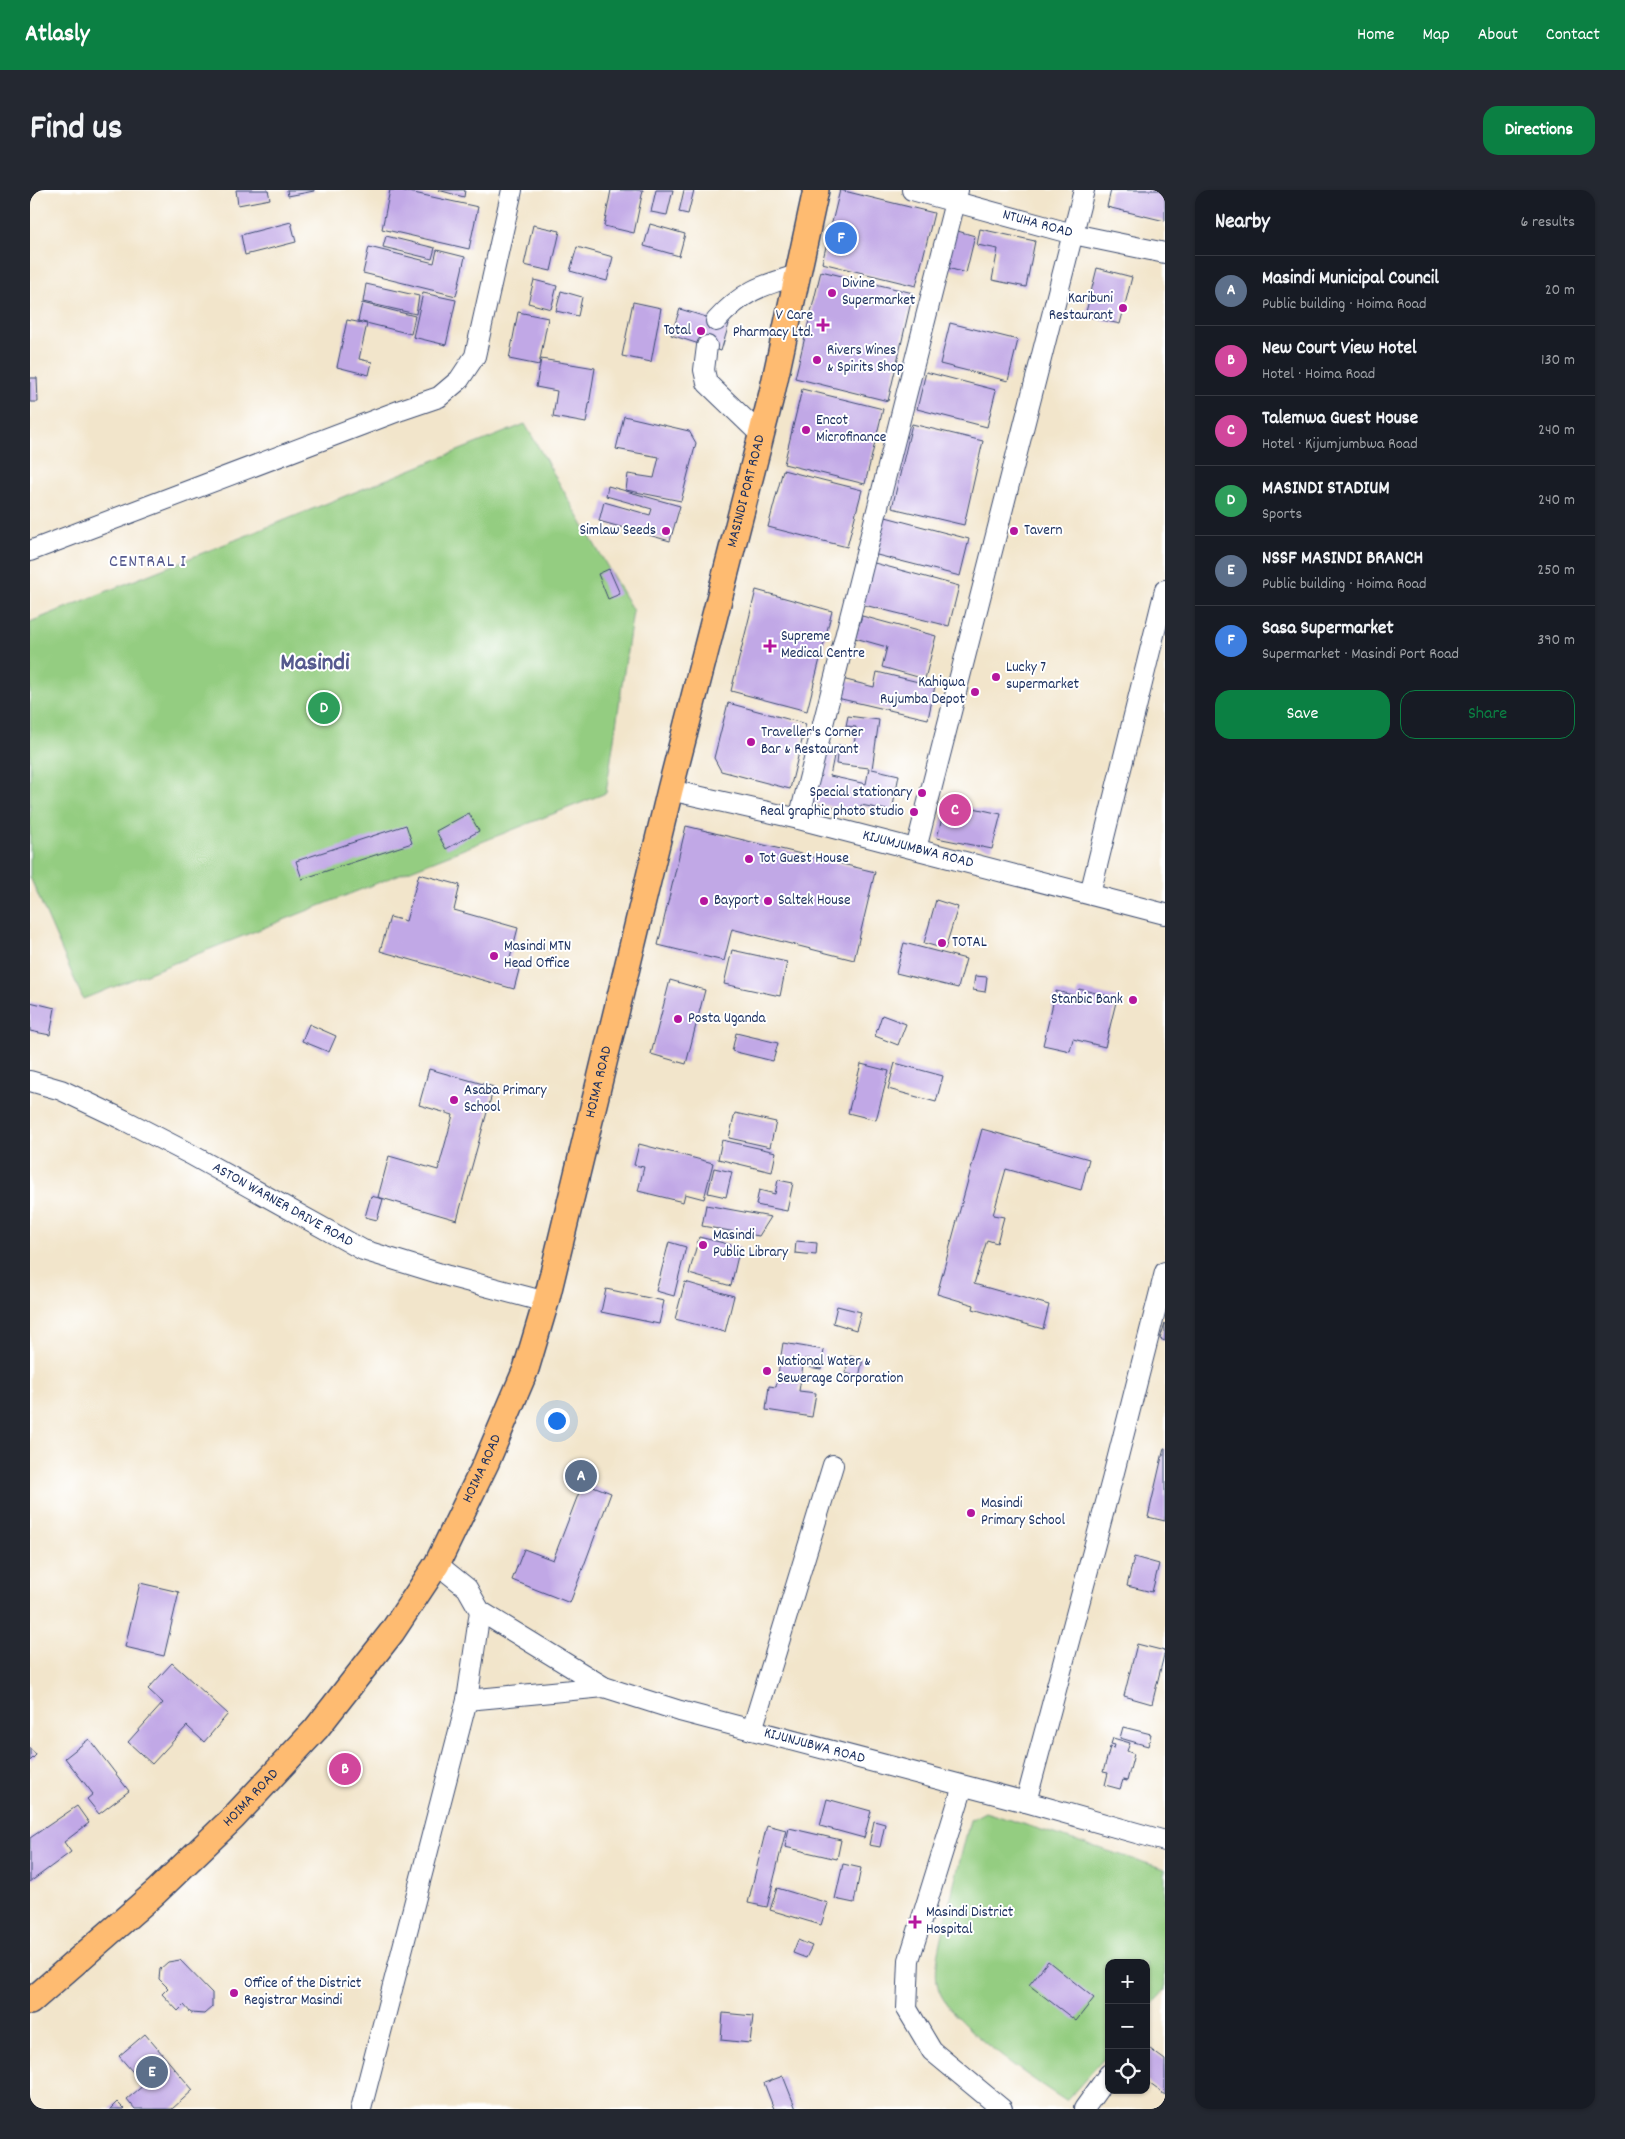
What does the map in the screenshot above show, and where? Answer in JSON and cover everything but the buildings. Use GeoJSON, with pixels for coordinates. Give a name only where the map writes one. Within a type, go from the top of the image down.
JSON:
{"type":"FeatureCollection","features":[{"type":"Feature","properties":{"kind":"main road","name":"MASINDI PORT ROAD"},"geometry":{"type":"LineString","coordinates":[[670,790],[761,435],[816,190]]}},
{"type":"Feature","properties":{"kind":"main road","name":"HOIMA ROAD"},"geometry":{"type":"LineString","coordinates":[[30,2002],[156,1892],[246,1805],[316,1729],[348,1690],[392,1632],[437,1564],[486,1463],[526,1369],[546,1302],[670,790]]}},
{"type":"Feature","properties":{"kind":"street"},"geometry":{"type":"LineString","coordinates":[[30,551],[401,410],[439,398],[459,380],[475,356],[512,190]]}},
{"type":"Feature","properties":{"kind":"street","name":"NTUHA ROAD"},"geometry":{"type":"LineString","coordinates":[[912,190],[956,196],[1073,234],[1165,253]]}},
{"type":"Feature","properties":{"kind":"street"},"geometry":{"type":"LineString","coordinates":[[916,850],[1084,190]]}},
{"type":"Feature","properties":{"kind":"street"},"geometry":{"type":"LineString","coordinates":[[799,819],[956,196]]}},
{"type":"Feature","properties":{"kind":"street"},"geometry":{"type":"LineString","coordinates":[[716,321],[733,302],[761,286],[797,275]]}},
{"type":"Feature","properties":{"kind":"street"},"geometry":{"type":"LineString","coordinates":[[707,346],[704,370],[707,383],[761,435]]}},
{"type":"Feature","properties":{"kind":"street"},"geometry":{"type":"LineString","coordinates":[[1090,894],[1165,590]]}},
{"type":"Feature","properties":{"kind":"street","name":"KIJUMJUMBWA ROAD"},"geometry":{"type":"LineString","coordinates":[[670,790],[799,819],[1165,914]]}},
{"type":"Feature","properties":{"kind":"street","name":"ASTON WARNER DRIVE ROAD"},"geometry":{"type":"LineString","coordinates":[[30,1081],[61,1090],[124,1120],[363,1250],[448,1276],[546,1302]]}},
{"type":"Feature","properties":{"kind":"street"},"geometry":{"type":"LineString","coordinates":[[1026,1802],[1112,1480],[1165,1272]]}},
{"type":"Feature","properties":{"kind":"street"},"geometry":{"type":"LineString","coordinates":[[752,1730],[833,1465]]}},
{"type":"Feature","properties":{"kind":"street"},"geometry":{"type":"LineString","coordinates":[[361,2109],[466,1700],[480,1611],[467,1588],[437,1564]]}},
{"type":"Feature","properties":{"kind":"street","name":"KIJUNJUBWA ROAD"},"geometry":{"type":"LineString","coordinates":[[480,1611],[604,1687],[680,1711],[1026,1802],[1165,1841]]}},
{"type":"Feature","properties":{"kind":"street"},"geometry":{"type":"LineString","coordinates":[[466,1700],[604,1687]]}},
{"type":"Feature","properties":{"kind":"street"},"geometry":{"type":"LineString","coordinates":[[964,1786],[909,1960],[907,2009],[932,2051],[1002,2109]]}},
{"type":"Feature","properties":{"kind":"street"},"geometry":{"type":"LineString","coordinates":[[1084,2109],[1105,2080]]}},
{"type":"Feature","properties":{"kind":"green space"},"geometry":{"type":"Polygon","coordinates":[[[525,424],[633,611],[606,793],[83,999],[30,877],[30,622],[525,424]]]}},
{"type":"Feature","properties":{"kind":"green space"},"geometry":{"type":"Polygon","coordinates":[[[985,1812],[1165,1869],[1165,1990],[1150,2007],[1150,1959],[1105,1959],[1105,2057],[1066,2101],[1014,2066],[974,2034],[957,2017],[945,2001],[938,1987],[936,1970],[939,1953],[970,1820],[985,1812]]]}},
{"type":"Feature","properties":{"kind":"place","name":"Sasa Supermarket"},"geometry":{"type":"Point","coordinates":[841,238]}},
{"type":"Feature","properties":{"kind":"place","name":"Divine Supermarket"},"geometry":{"type":"Point","coordinates":[832,293]}},
{"type":"Feature","properties":{"kind":"place","name":"Karibuni Restaurant"},"geometry":{"type":"Point","coordinates":[1123,308]}},
{"type":"Feature","properties":{"kind":"place","name":"V Care Pharmacy Ltd."},"geometry":{"type":"Point","coordinates":[823,325]}},
{"type":"Feature","properties":{"kind":"place","name":"Total"},"geometry":{"type":"Point","coordinates":[701,331]}},
{"type":"Feature","properties":{"kind":"place","name":"Rivers Wines & Spirits Shop"},"geometry":{"type":"Point","coordinates":[817,360]}},
{"type":"Feature","properties":{"kind":"place","name":"Encot Microfinance"},"geometry":{"type":"Point","coordinates":[806,430]}},
{"type":"Feature","properties":{"kind":"place","name":"Simlaw Seeds"},"geometry":{"type":"Point","coordinates":[666,531]}},
{"type":"Feature","properties":{"kind":"place","name":"Tavern"},"geometry":{"type":"Point","coordinates":[1014,531]}},
{"type":"Feature","properties":{"kind":"place","name":"Supreme Medical Centre"},"geometry":{"type":"Point","coordinates":[770,646]}},
{"type":"Feature","properties":{"kind":"place","name":"Lucky 7 supermarket"},"geometry":{"type":"Point","coordinates":[996,677]}},
{"type":"Feature","properties":{"kind":"place","name":"Kahigwa Rujumba Depot"},"geometry":{"type":"Point","coordinates":[975,692]}},
{"type":"Feature","properties":{"kind":"place","name":"MASINDI STADIUM"},"geometry":{"type":"Point","coordinates":[324,708]}},
{"type":"Feature","properties":{"kind":"place","name":"Traveller's Corner Bar & Restaurant"},"geometry":{"type":"Point","coordinates":[751,742]}},
{"type":"Feature","properties":{"kind":"place","name":"Special stationary"},"geometry":{"type":"Point","coordinates":[922,793]}},
{"type":"Feature","properties":{"kind":"place","name":"Talemwa Guest House"},"geometry":{"type":"Point","coordinates":[955,810]}},
{"type":"Feature","properties":{"kind":"place","name":"Real graphic photo studio"},"geometry":{"type":"Point","coordinates":[914,812]}},
{"type":"Feature","properties":{"kind":"place","name":"Tot Guest House"},"geometry":{"type":"Point","coordinates":[749,859]}},
{"type":"Feature","properties":{"kind":"place","name":"Bayport"},"geometry":{"type":"Point","coordinates":[704,901]}},
{"type":"Feature","properties":{"kind":"place","name":"Saltek House"},"geometry":{"type":"Point","coordinates":[768,901]}},
{"type":"Feature","properties":{"kind":"place","name":"TOTAL"},"geometry":{"type":"Point","coordinates":[942,943]}},
{"type":"Feature","properties":{"kind":"place","name":"Masindi MTN Head Office"},"geometry":{"type":"Point","coordinates":[494,956]}},
{"type":"Feature","properties":{"kind":"place","name":"Stanbic Bank"},"geometry":{"type":"Point","coordinates":[1133,1000]}},
{"type":"Feature","properties":{"kind":"place","name":"Posta Uganda"},"geometry":{"type":"Point","coordinates":[678,1019]}},
{"type":"Feature","properties":{"kind":"place","name":"Asaba Primary School"},"geometry":{"type":"Point","coordinates":[454,1100]}},
{"type":"Feature","properties":{"kind":"place","name":"Masindi Public Library"},"geometry":{"type":"Point","coordinates":[703,1245]}},
{"type":"Feature","properties":{"kind":"place","name":"National Water & Sewerage Corporation"},"geometry":{"type":"Point","coordinates":[767,1371]}},
{"type":"Feature","properties":{"kind":"place","name":"Masindi Municipal Council"},"geometry":{"type":"Point","coordinates":[581,1476]}},
{"type":"Feature","properties":{"kind":"place","name":"Masindi Primary School"},"geometry":{"type":"Point","coordinates":[971,1513]}},
{"type":"Feature","properties":{"kind":"place","name":"New Court View Hotel"},"geometry":{"type":"Point","coordinates":[345,1769]}},
{"type":"Feature","properties":{"kind":"place","name":"Masindi District Hospital"},"geometry":{"type":"Point","coordinates":[915,1922]}},
{"type":"Feature","properties":{"kind":"place","name":"Office of the District Registrar Masindi"},"geometry":{"type":"Point","coordinates":[234,1993]}},
{"type":"Feature","properties":{"kind":"place","name":"NSSF MASINDI BRANCH"},"geometry":{"type":"Point","coordinates":[152,2072]}},
{"type":"Feature","properties":{"kind":"district","name":"CENTRAL I"},"geometry":{"type":"Point","coordinates":[148,562]}},
{"type":"Feature","properties":{"kind":"district","name":"Masindi"},"geometry":{"type":"Point","coordinates":[315,664]}}]}
